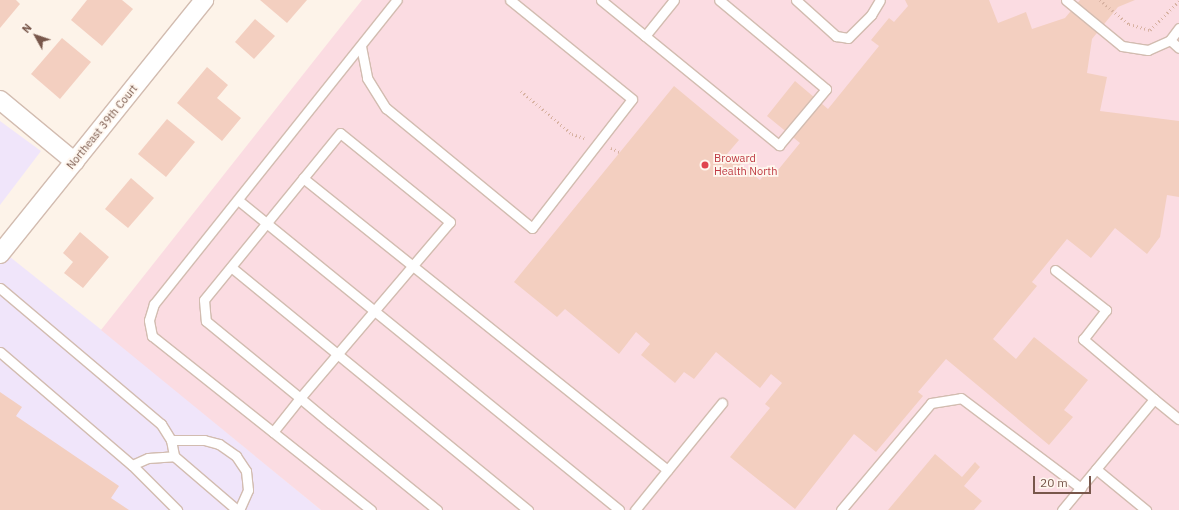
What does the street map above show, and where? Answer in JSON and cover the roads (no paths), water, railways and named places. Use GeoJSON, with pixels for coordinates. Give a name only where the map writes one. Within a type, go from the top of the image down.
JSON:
{"type":"FeatureCollection","features":[{"type":"Feature","properties":{"kind":"street","name":"Northeast 39th Court"},"geometry":{"type":"LineString","coordinates":[[0,254],[204,0]]}},
{"type":"Feature","properties":{"kind":"street"},"geometry":{"type":"LineString","coordinates":[[0,100],[75,162]]}},
{"type":"Feature","properties":{"kind":"lane"},"geometry":{"type":"LineString","coordinates":[[371,510],[152,336],[150,325],[154,304],[397,0]]}},
{"type":"Feature","properties":{"kind":"lane"},"geometry":{"type":"LineString","coordinates":[[361,46],[367,78],[386,108],[532,228],[599,144],[632,99],[510,0]]}},
{"type":"Feature","properties":{"kind":"lane"},"geometry":{"type":"LineString","coordinates":[[601,0],[779,145],[826,89],[719,0]]}},
{"type":"Feature","properties":{"kind":"lane"},"geometry":{"type":"LineString","coordinates":[[645,36],[674,0]]}},
{"type":"Feature","properties":{"kind":"lane"},"geometry":{"type":"LineString","coordinates":[[796,0],[836,36],[848,38],[871,15],[880,0]]}},
{"type":"Feature","properties":{"kind":"lane"},"geometry":{"type":"LineString","coordinates":[[1066,0],[1122,46],[1148,50],[1170,40],[1179,28]]}},
{"type":"Feature","properties":{"kind":"lane"},"geometry":{"type":"LineString","coordinates":[[1170,40],[1179,48]]}},
{"type":"Feature","properties":{"kind":"lane"},"geometry":{"type":"LineString","coordinates":[[273,432],[300,398],[337,354],[450,222],[340,133],[204,300],[206,321],[300,398],[437,510]]}},
{"type":"Feature","properties":{"kind":"lane"},"geometry":{"type":"LineString","coordinates":[[303,178],[668,470]]}},
{"type":"Feature","properties":{"kind":"lane"},"geometry":{"type":"LineString","coordinates":[[238,200],[619,510]]}},
{"type":"Feature","properties":{"kind":"lane"},"geometry":{"type":"LineString","coordinates":[[231,267],[528,510]]}},
{"type":"Feature","properties":{"kind":"lane"},"geometry":{"type":"LineString","coordinates":[[1055,270],[1106,310],[1083,339],[1179,419]]}},
{"type":"Feature","properties":{"kind":"lane"},"geometry":{"type":"LineString","coordinates":[[0,288],[161,424],[171,440],[174,456],[238,510],[248,490],[246,471],[236,456],[204,440],[171,440]]}},
{"type":"Feature","properties":{"kind":"lane"},"geometry":{"type":"LineString","coordinates":[[0,352],[132,465],[177,510]]}},
{"type":"Feature","properties":{"kind":"lane"},"geometry":{"type":"LineString","coordinates":[[841,510],[931,403],[961,398],[1081,488]]}},
{"type":"Feature","properties":{"kind":"lane"},"geometry":{"type":"LineString","coordinates":[[1062,510],[1154,399]]}},
{"type":"Feature","properties":{"kind":"lane"},"geometry":{"type":"LineString","coordinates":[[635,510],[722,403]]}},
{"type":"Feature","properties":{"kind":"lane"},"geometry":{"type":"LineString","coordinates":[[132,465],[148,458],[174,456]]}},
{"type":"Feature","properties":{"kind":"lane"},"geometry":{"type":"LineString","coordinates":[[1096,469],[1142,509]]}},
{"type":"Feature","properties":{"kind":"place","name":"Broward Health North"},"geometry":{"type":"Point","coordinates":[705,165]}}]}
